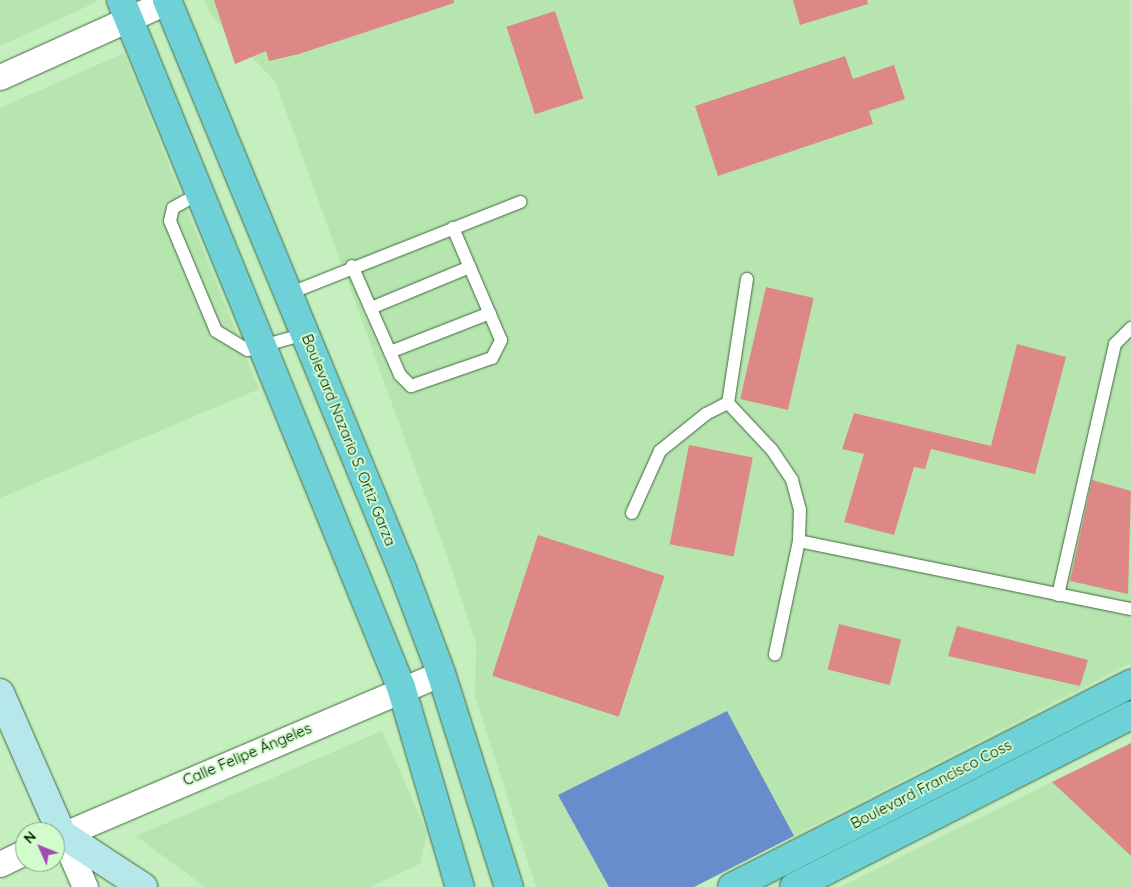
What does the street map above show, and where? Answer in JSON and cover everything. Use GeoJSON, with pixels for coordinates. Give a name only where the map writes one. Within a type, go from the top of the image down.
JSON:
{"type":"FeatureCollection","features":[{"type":"Feature","properties":{"kind":"main road","name":"Boulevard Nazario S. Ortiz Garza"},"geometry":{"type":"LineString","coordinates":[[167,1],[305,334],[441,673],[509,887]]}},
{"type":"Feature","properties":{"kind":"main road"},"geometry":{"type":"LineString","coordinates":[[125,9],[401,687],[460,887]]}},
{"type":"Feature","properties":{"kind":"main road","name":"Boulevard Francisco Coss"},"geometry":{"type":"LineString","coordinates":[[732,887],[1131,684]]}},
{"type":"Feature","properties":{"kind":"main road"},"geometry":{"type":"LineString","coordinates":[[0,693],[52,822]]}},
{"type":"Feature","properties":{"kind":"main road","name":"Boulevard Francisco Coss"},"geometry":{"type":"LineString","coordinates":[[794,887],[1131,715]]}},
{"type":"Feature","properties":{"kind":"main road"},"geometry":{"type":"LineString","coordinates":[[65,840],[143,887]]}},
{"type":"Feature","properties":{"kind":"street"},"geometry":{"type":"LineString","coordinates":[[0,76],[125,9],[167,1]]}},
{"type":"Feature","properties":{"kind":"street","name":"Calle Felipe Ángeles"},"geometry":{"type":"LineString","coordinates":[[65,833],[401,687],[441,673]]}},
{"type":"Feature","properties":{"kind":"street"},"geometry":{"type":"LineString","coordinates":[[65,849],[85,887]]}},
{"type":"Feature","properties":{"kind":"street"},"geometry":{"type":"LineString","coordinates":[[0,864],[15,857]]}},
{"type":"Feature","properties":{"kind":"lane"},"geometry":{"type":"LineString","coordinates":[[200,193],[173,208],[170,221],[212,322],[225,341],[236,347],[264,348],[305,334]]}},
{"type":"Feature","properties":{"kind":"lane"},"geometry":{"type":"LineString","coordinates":[[288,294],[352,266],[520,202]]}},
{"type":"Feature","properties":{"kind":"lane"},"geometry":{"type":"LineString","coordinates":[[352,266],[405,382],[417,386],[492,358],[501,340],[453,228]]}},
{"type":"Feature","properties":{"kind":"lane"},"geometry":{"type":"LineString","coordinates":[[370,308],[470,267]]}},
{"type":"Feature","properties":{"kind":"lane"},"geometry":{"type":"LineString","coordinates":[[728,403],[747,279]]}},
{"type":"Feature","properties":{"kind":"lane"},"geometry":{"type":"LineString","coordinates":[[390,352],[490,313]]}},
{"type":"Feature","properties":{"kind":"lane"},"geometry":{"type":"LineString","coordinates":[[1058,594],[1115,344],[1131,328]]}},
{"type":"Feature","properties":{"kind":"lane"},"geometry":{"type":"LineString","coordinates":[[632,513],[660,451],[698,420],[728,403]]}},
{"type":"Feature","properties":{"kind":"lane"},"geometry":{"type":"LineString","coordinates":[[728,403],[772,450],[792,480],[800,510],[799,541],[776,654]]}},
{"type":"Feature","properties":{"kind":"lane"},"geometry":{"type":"LineString","coordinates":[[799,541],[1131,609]]}},
{"type":"Feature","properties":{"kind":"shaded area"},"geometry":{"type":"Polygon","coordinates":[[[0,0],[96,0],[97,2],[0,46],[0,0]]]}},
{"type":"Feature","properties":{"kind":"shaded area"},"geometry":{"type":"Polygon","coordinates":[[[204,0],[1130,0],[1131,663],[694,887],[536,887],[475,696],[476,644],[450,564],[275,81],[211,15],[204,0]]]}},
{"type":"Feature","properties":{"kind":"shaded area"},"geometry":{"type":"Polygon","coordinates":[[[124,53],[259,389],[0,498],[0,108],[124,53]]]}},
{"type":"Feature","properties":{"kind":"shaded area"},"geometry":{"type":"Polygon","coordinates":[[[382,731],[427,832],[420,864],[370,887],[205,887],[136,836],[382,731]]]}},
{"type":"Feature","properties":{"kind":"shaded area"},"geometry":{"type":"Polygon","coordinates":[[[1052,782],[1131,856],[1131,887],[840,887],[1052,782]]]}},
{"type":"Feature","properties":{"kind":"water"},"geometry":{"type":"Polygon","coordinates":[[[727,711],[794,836],[694,887],[609,887],[558,795],[727,711]]]}},
{"type":"Feature","properties":{"kind":"building"},"geometry":{"type":"Polygon","coordinates":[[[214,0],[454,0],[454,3],[299,54],[269,61],[266,51],[235,64],[214,0]]]}},
{"type":"Feature","properties":{"kind":"building"},"geometry":{"type":"Polygon","coordinates":[[[793,0],[867,0],[868,4],[800,25],[793,0]]]}},
{"type":"Feature","properties":{"kind":"building"},"geometry":{"type":"Polygon","coordinates":[[[555,11],[583,98],[535,114],[506,27],[555,11]]]}},
{"type":"Feature","properties":{"kind":"building"},"geometry":{"type":"Polygon","coordinates":[[[845,56],[853,79],[894,65],[905,99],[869,111],[873,124],[718,176],[695,106],[845,56]]]}},
{"type":"Feature","properties":{"kind":"building"},"geometry":{"type":"Polygon","coordinates":[[[766,287],[814,298],[788,410],[740,399],[766,287]]]}},
{"type":"Feature","properties":{"kind":"building"},"geometry":{"type":"Polygon","coordinates":[[[1017,344],[1066,357],[1035,474],[931,449],[925,469],[914,467],[894,535],[844,522],[864,454],[842,449],[854,413],[991,446],[1017,344]]]}},
{"type":"Feature","properties":{"kind":"building"},"geometry":{"type":"Polygon","coordinates":[[[689,445],[753,457],[734,557],[670,544],[689,445]]]}},
{"type":"Feature","properties":{"kind":"building"},"geometry":{"type":"Polygon","coordinates":[[[1092,480],[1131,491],[1128,594],[1070,581],[1092,480]]]}},
{"type":"Feature","properties":{"kind":"building"},"geometry":{"type":"Polygon","coordinates":[[[538,535],[664,576],[619,717],[492,676],[538,535]]]}},
{"type":"Feature","properties":{"kind":"building"},"geometry":{"type":"Polygon","coordinates":[[[839,624],[901,639],[890,685],[828,670],[839,624]]]}},
{"type":"Feature","properties":{"kind":"building"},"geometry":{"type":"Polygon","coordinates":[[[957,626],[1088,660],[1080,686],[948,656],[957,626]]]}},
{"type":"Feature","properties":{"kind":"building"},"geometry":{"type":"Polygon","coordinates":[[[1131,743],[1131,856],[1052,782],[1131,743]]]}}]}
